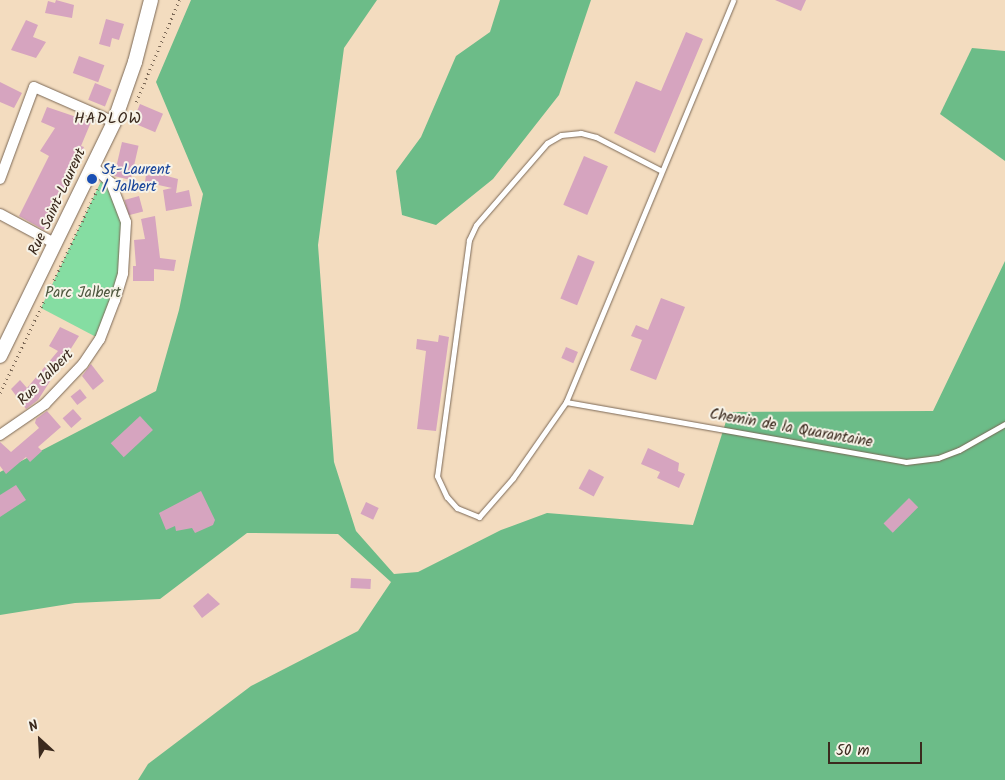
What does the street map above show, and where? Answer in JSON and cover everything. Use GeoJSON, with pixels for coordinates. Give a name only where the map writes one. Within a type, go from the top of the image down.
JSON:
{"type":"FeatureCollection","features":[{"type":"Feature","properties":{"kind":"street","name":"Rue Saint-Laurent"},"geometry":{"type":"LineString","coordinates":[[0,356],[114,122],[135,62],[151,0]]}},
{"type":"Feature","properties":{"kind":"street"},"geometry":{"type":"LineString","coordinates":[[0,179],[34,87],[114,122]]}},
{"type":"Feature","properties":{"kind":"street","name":"Rue Jalbert"},"geometry":{"type":"LineString","coordinates":[[0,435],[45,404],[83,364],[100,339],[115,300],[123,272],[126,222],[112,183],[93,166]]}},
{"type":"Feature","properties":{"kind":"street"},"geometry":{"type":"LineString","coordinates":[[0,214],[56,244]]}},
{"type":"Feature","properties":{"kind":"lane"},"geometry":{"type":"LineString","coordinates":[[660,170],[596,136],[580,133],[561,135],[546,143],[481,218],[469,240],[437,476],[447,497],[457,508],[479,518],[513,478],[566,402],[660,170],[733,0]]}},
{"type":"Feature","properties":{"kind":"lane","name":"Chemin de la Quarantaine"},"geometry":{"type":"LineString","coordinates":[[566,402],[906,462],[952,453],[1005,424]]}},
{"type":"Feature","properties":{"kind":"green space"},"geometry":{"type":"Polygon","coordinates":[[[191,0],[377,0],[344,48],[318,245],[334,462],[356,531],[394,574],[418,572],[501,530],[547,513],[693,525],[729,412],[933,411],[1005,261],[1005,780],[138,780],[148,764],[251,686],[358,631],[391,582],[338,534],[247,533],[160,599],[75,603],[0,615],[0,472],[156,391],[179,310],[203,194],[156,82],[191,0]]]}},
{"type":"Feature","properties":{"kind":"green space"},"geometry":{"type":"Polygon","coordinates":[[[500,0],[591,0],[559,95],[493,179],[436,225],[402,215],[396,171],[421,137],[456,56],[490,32],[500,0]]]}},
{"type":"Feature","properties":{"kind":"green space"},"geometry":{"type":"Polygon","coordinates":[[[972,48],[1005,51],[1005,161],[940,114],[972,48]]]}},
{"type":"Feature","properties":{"kind":"green space","name":"Parc Jalbert"},"geometry":{"type":"Polygon","coordinates":[[[104,175],[120,200],[126,247],[100,339],[41,308],[104,175]]]}},
{"type":"Feature","properties":{"kind":"building"},"geometry":{"type":"Polygon","coordinates":[[[56,0],[74,5],[72,18],[45,13],[48,1],[55,3],[56,0]]]}},
{"type":"Feature","properties":{"kind":"building"},"geometry":{"type":"Polygon","coordinates":[[[775,0],[806,0],[801,11],[775,0]]]}},
{"type":"Feature","properties":{"kind":"building"},"geometry":{"type":"Polygon","coordinates":[[[106,19],[124,24],[119,40],[112,38],[110,47],[99,44],[106,19]]]}},
{"type":"Feature","properties":{"kind":"building"},"geometry":{"type":"Polygon","coordinates":[[[26,20],[38,25],[33,37],[46,42],[36,58],[11,50],[26,20]]]}},
{"type":"Feature","properties":{"kind":"building"},"geometry":{"type":"Polygon","coordinates":[[[686,32],[703,39],[655,153],[614,133],[636,81],[661,91],[686,32]]]}},
{"type":"Feature","properties":{"kind":"building"},"geometry":{"type":"Polygon","coordinates":[[[79,56],[104,65],[98,82],[73,73],[79,56]]]}},
{"type":"Feature","properties":{"kind":"building"},"geometry":{"type":"Polygon","coordinates":[[[0,82],[22,93],[14,108],[0,102],[0,82]]]}},
{"type":"Feature","properties":{"kind":"building"},"geometry":{"type":"Polygon","coordinates":[[[95,83],[112,90],[105,106],[88,100],[95,83]]]}},
{"type":"Feature","properties":{"kind":"building"},"geometry":{"type":"Polygon","coordinates":[[[140,104],[163,114],[155,132],[132,122],[140,104]]]}},
{"type":"Feature","properties":{"kind":"building"},"geometry":{"type":"Polygon","coordinates":[[[47,107],[91,122],[81,146],[84,147],[44,230],[19,216],[49,156],[40,151],[55,128],[41,122],[47,107]]]}},
{"type":"Feature","properties":{"kind":"building"},"geometry":{"type":"Polygon","coordinates":[[[122,142],[139,146],[131,180],[114,176],[122,142]]]}},
{"type":"Feature","properties":{"kind":"building"},"geometry":{"type":"Polygon","coordinates":[[[584,156],[608,166],[587,215],[563,205],[584,156]]]}},
{"type":"Feature","properties":{"kind":"building"},"geometry":{"type":"Polygon","coordinates":[[[156,173],[178,179],[176,193],[189,190],[192,206],[166,211],[163,190],[172,188],[145,182],[146,175],[156,176],[156,173]]]}},
{"type":"Feature","properties":{"kind":"building"},"geometry":{"type":"Polygon","coordinates":[[[139,196],[143,211],[129,215],[125,200],[139,196]]]}},
{"type":"Feature","properties":{"kind":"building"},"geometry":{"type":"Polygon","coordinates":[[[155,216],[160,258],[176,260],[174,271],[154,269],[154,281],[133,281],[133,266],[136,266],[134,240],[145,239],[141,219],[155,216]]]}},
{"type":"Feature","properties":{"kind":"building"},"geometry":{"type":"Polygon","coordinates":[[[578,255],[595,262],[577,305],[560,299],[578,255]]]}},
{"type":"Feature","properties":{"kind":"building"},"geometry":{"type":"Polygon","coordinates":[[[661,298],[685,307],[656,380],[630,370],[642,340],[631,336],[636,325],[648,330],[661,298]]]}},
{"type":"Feature","properties":{"kind":"building"},"geometry":{"type":"Polygon","coordinates":[[[60,327],[79,336],[38,400],[26,409],[11,389],[20,380],[27,388],[58,351],[49,346],[60,327]]]}},
{"type":"Feature","properties":{"kind":"building"},"geometry":{"type":"Polygon","coordinates":[[[439,335],[449,337],[436,431],[417,429],[426,351],[416,349],[417,339],[438,342],[439,335]]]}},
{"type":"Feature","properties":{"kind":"building"},"geometry":{"type":"Polygon","coordinates":[[[566,347],[578,352],[573,363],[561,358],[566,347]]]}},
{"type":"Feature","properties":{"kind":"building"},"geometry":{"type":"Polygon","coordinates":[[[91,364],[104,381],[93,390],[82,376],[91,364]]]}},
{"type":"Feature","properties":{"kind":"building"},"geometry":{"type":"Polygon","coordinates":[[[80,389],[87,398],[77,405],[71,396],[80,389]]]}},
{"type":"Feature","properties":{"kind":"building"},"geometry":{"type":"Polygon","coordinates":[[[73,409],[82,419],[71,428],[63,418],[73,409]]]}},
{"type":"Feature","properties":{"kind":"building"},"geometry":{"type":"Polygon","coordinates":[[[47,411],[61,427],[38,447],[42,451],[30,462],[26,457],[6,474],[0,466],[0,442],[11,452],[39,428],[35,423],[36,419],[47,411]]]}},
{"type":"Feature","properties":{"kind":"building"},"geometry":{"type":"Polygon","coordinates":[[[140,416],[153,430],[124,457],[111,443],[140,416]]]}},
{"type":"Feature","properties":{"kind":"building"},"geometry":{"type":"Polygon","coordinates":[[[648,448],[679,463],[678,471],[685,474],[679,488],[657,478],[660,472],[641,464],[648,448]]]}},
{"type":"Feature","properties":{"kind":"building"},"geometry":{"type":"Polygon","coordinates":[[[589,469],[604,477],[594,496],[579,488],[589,469]]]}},
{"type":"Feature","properties":{"kind":"building"},"geometry":{"type":"Polygon","coordinates":[[[16,485],[26,500],[0,517],[0,495],[16,485]]]}},
{"type":"Feature","properties":{"kind":"building"},"geometry":{"type":"Polygon","coordinates":[[[201,491],[215,520],[213,525],[195,533],[192,528],[176,531],[175,526],[166,530],[159,513],[201,491]]]}},
{"type":"Feature","properties":{"kind":"building"},"geometry":{"type":"Polygon","coordinates":[[[909,498],[918,507],[893,533],[884,523],[909,498]]]}},
{"type":"Feature","properties":{"kind":"building"},"geometry":{"type":"Polygon","coordinates":[[[366,502],[379,508],[373,520],[361,514],[366,502]]]}},
{"type":"Feature","properties":{"kind":"building"},"geometry":{"type":"Polygon","coordinates":[[[351,578],[371,579],[370,589],[350,588],[351,578]]]}},
{"type":"Feature","properties":{"kind":"building"},"geometry":{"type":"Polygon","coordinates":[[[208,593],[220,604],[202,618],[193,606],[208,593]]]}},
{"type":"Feature","properties":{"kind":"place","name":"St-Laurent / Jalbert"},"geometry":{"type":"Point","coordinates":[92,179]}},
{"type":"Feature","properties":{"kind":"district","name":"HADLOW"},"geometry":{"type":"Point","coordinates":[108,119]}}]}
